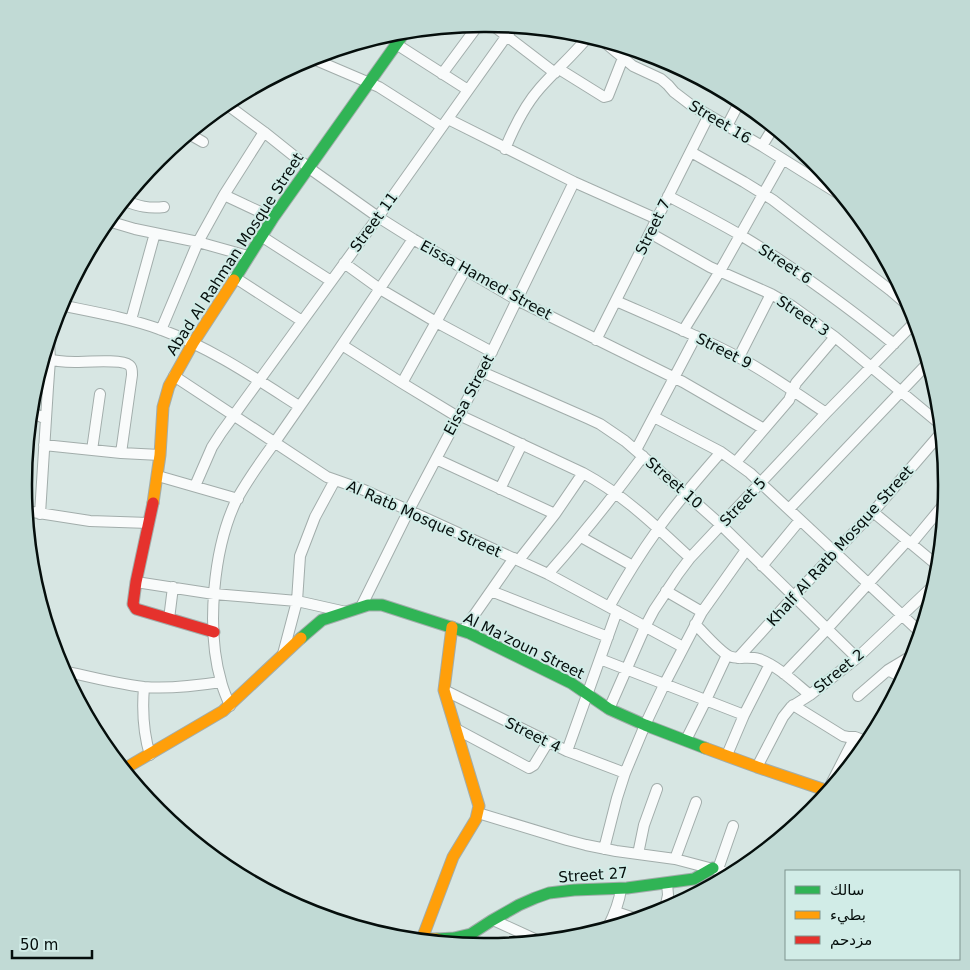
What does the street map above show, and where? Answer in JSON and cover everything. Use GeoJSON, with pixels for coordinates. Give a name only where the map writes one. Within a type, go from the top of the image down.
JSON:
{"type":"FeatureCollection","features":[{"type":"Feature","properties":{"kind":"street"},"geometry":{"type":"LineString","coordinates":[[442,74],[473,32]]}},
{"type":"Feature","properties":{"kind":"street"},"geometry":{"type":"LineString","coordinates":[[502,33],[557,71],[604,97],[608,96],[623,58]]}},
{"type":"Feature","properties":{"kind":"street","name":"Street 11"},"geometry":{"type":"LineString","coordinates":[[195,486],[212,447],[509,33]]}},
{"type":"Feature","properties":{"kind":"street","name":"Abad Al Rahman Mosque Street"},"geometry":{"type":"LineString","coordinates":[[169,618],[136,609],[132,604],[150,523],[158,476],[163,407],[169,386],[193,343],[261,236],[398,41]]}},
{"type":"Feature","properties":{"kind":"street"},"geometry":{"type":"LineString","coordinates":[[505,149],[525,108],[539,89],[582,43]]}},
{"type":"Feature","properties":{"kind":"street"},"geometry":{"type":"LineString","coordinates":[[396,44],[468,90]]}},
{"type":"Feature","properties":{"kind":"street","name":"Street 16"},"geometry":{"type":"LineString","coordinates":[[617,53],[633,66],[662,79],[682,99],[821,183]]}},
{"type":"Feature","properties":{"kind":"street"},"geometry":{"type":"LineString","coordinates":[[323,63],[369,82],[445,123],[657,219]]}},
{"type":"Feature","properties":{"kind":"street","name":"Eissa Hamed Street"},"geometry":{"type":"LineString","coordinates":[[233,109],[309,168],[378,217],[413,239],[517,300],[674,377],[764,429]]}},
{"type":"Feature","properties":{"kind":"street"},"geometry":{"type":"LineString","coordinates":[[727,126],[736,109]]}},
{"type":"Feature","properties":{"kind":"street","name":"Street 7"},"geometry":{"type":"LineString","coordinates":[[596,340],[709,115]]}},
{"type":"Feature","properties":{"kind":"street"},"geometry":{"type":"LineString","coordinates":[[161,330],[198,242],[224,195],[264,132]]}},
{"type":"Feature","properties":{"kind":"street"},"geometry":{"type":"LineString","coordinates":[[762,146],[770,134]]}},
{"type":"Feature","properties":{"kind":"street"},"geometry":{"type":"LineString","coordinates":[[196,138],[203,142]]}},
{"type":"Feature","properties":{"kind":"street"},"geometry":{"type":"LineString","coordinates":[[691,152],[763,194],[895,295]]}},
{"type":"Feature","properties":{"kind":"street"},"geometry":{"type":"LineString","coordinates":[[683,331],[720,271],[783,159]]}},
{"type":"Feature","properties":{"kind":"street","name":"Eissa Street"},"geometry":{"type":"LineString","coordinates":[[361,607],[409,510],[482,372],[574,182]]}},
{"type":"Feature","properties":{"kind":"street"},"geometry":{"type":"LineString","coordinates":[[224,195],[273,218]]}},
{"type":"Feature","properties":{"kind":"street","name":"Street 6"},"geometry":{"type":"LineString","coordinates":[[668,196],[740,235],[804,276],[894,344]]}},
{"type":"Feature","properties":{"kind":"street"},"geometry":{"type":"LineString","coordinates":[[132,203],[144,207],[164,207]]}},
{"type":"Feature","properties":{"kind":"street"},"geometry":{"type":"LineString","coordinates":[[117,223],[248,256]]}},
{"type":"Feature","properties":{"kind":"street"},"geometry":{"type":"LineString","coordinates":[[131,320],[155,233]]}},
{"type":"Feature","properties":{"kind":"street","name":"Street 3"},"geometry":{"type":"LineString","coordinates":[[650,233],[710,267],[771,294],[792,306],[872,366],[933,418]]}},
{"type":"Feature","properties":{"kind":"street"},"geometry":{"type":"LineString","coordinates":[[261,236],[331,281]]}},
{"type":"Feature","properties":{"kind":"street"},"geometry":{"type":"LineString","coordinates":[[230,706],[221,682],[214,632],[214,594],[226,527],[238,498],[258,466],[413,239]]}},
{"type":"Feature","properties":{"kind":"street"},"geometry":{"type":"LineString","coordinates":[[344,263],[380,288],[436,322],[492,352]]}},
{"type":"Feature","properties":{"kind":"street"},"geometry":{"type":"LineString","coordinates":[[402,384],[465,270]]}},
{"type":"Feature","properties":{"kind":"street"},"geometry":{"type":"LineString","coordinates":[[234,277],[302,321]]}},
{"type":"Feature","properties":{"kind":"street"},"geometry":{"type":"LineString","coordinates":[[739,357],[771,294]]}},
{"type":"Feature","properties":{"kind":"street","name":"Street 9"},"geometry":{"type":"LineString","coordinates":[[616,301],[739,357],[765,372],[826,414]]}},
{"type":"Feature","properties":{"kind":"street"},"geometry":{"type":"LineString","coordinates":[[69,308],[131,320],[193,343],[236,366],[299,406]]}},
{"type":"Feature","properties":{"kind":"street","name":"Street 5"},"geometry":{"type":"LineString","coordinates":[[609,709],[654,610],[690,558],[909,328]]}},
{"type":"Feature","properties":{"kind":"street"},"geometry":{"type":"LineString","coordinates":[[548,574],[616,493],[640,453],[654,417],[696,336]]}},
{"type":"Feature","properties":{"kind":"street"},"geometry":{"type":"LineString","coordinates":[[736,462],[789,400],[796,384],[835,337]]}},
{"type":"Feature","properties":{"kind":"street"},"geometry":{"type":"LineString","coordinates":[[342,345],[402,384],[458,416],[522,444],[600,482],[658,528],[690,558]]}},
{"type":"Feature","properties":{"kind":"street"},"geometry":{"type":"LineString","coordinates":[[51,360],[68,362],[117,361],[131,366],[132,375],[121,453]]}},
{"type":"Feature","properties":{"kind":"street"},"geometry":{"type":"LineString","coordinates":[[789,509],[922,369]]}},
{"type":"Feature","properties":{"kind":"street","name":"Street 10"},"geometry":{"type":"LineString","coordinates":[[482,372],[593,421],[611,431],[640,453],[721,525],[857,658]]}},
{"type":"Feature","properties":{"kind":"street"},"geometry":{"type":"LineString","coordinates":[[40,514],[47,373]]}},
{"type":"Feature","properties":{"kind":"street","name":"Al Ratb Mosque Street"},"geometry":{"type":"LineString","coordinates":[[174,376],[320,472],[409,510],[548,574],[682,647]]}},
{"type":"Feature","properties":{"kind":"street"},"geometry":{"type":"LineString","coordinates":[[92,450],[100,394]]}},
{"type":"Feature","properties":{"kind":"street"},"geometry":{"type":"LineString","coordinates":[[38,415],[46,419]]}},
{"type":"Feature","properties":{"kind":"street"},"geometry":{"type":"LineString","coordinates":[[654,417],[721,452],[761,482],[834,553],[914,626]]}},
{"type":"Feature","properties":{"kind":"street","name":"Khalf Al Ratb Mosque Street"},"geometry":{"type":"LineString","coordinates":[[738,658],[873,512],[935,440]]}},
{"type":"Feature","properties":{"kind":"street"},"geometry":{"type":"LineString","coordinates":[[500,489],[522,444]]}},
{"type":"Feature","properties":{"kind":"street"},"geometry":{"type":"LineString","coordinates":[[44,445],[160,455]]}},
{"type":"Feature","properties":{"kind":"street"},"geometry":{"type":"LineString","coordinates":[[567,752],[608,637],[613,609],[633,566],[658,528],[685,493],[721,452]]}},
{"type":"Feature","properties":{"kind":"street"},"geometry":{"type":"LineString","coordinates":[[436,459],[555,514]]}},
{"type":"Feature","properties":{"kind":"street"},"geometry":{"type":"LineString","coordinates":[[424,934],[454,857],[473,826],[478,812],[478,800],[444,690],[458,629],[555,514],[583,473]]}},
{"type":"Feature","properties":{"kind":"street"},"geometry":{"type":"LineString","coordinates":[[158,476],[238,498]]}},
{"type":"Feature","properties":{"kind":"street"},"geometry":{"type":"LineString","coordinates":[[283,654],[297,600],[300,556],[315,517],[335,480]]}},
{"type":"Feature","properties":{"kind":"street"},"geometry":{"type":"LineString","coordinates":[[784,674],[937,511]]}},
{"type":"Feature","properties":{"kind":"street"},"geometry":{"type":"LineString","coordinates":[[33,512],[90,521],[150,523]]}},
{"type":"Feature","properties":{"kind":"street"},"geometry":{"type":"LineString","coordinates":[[873,512],[931,560]]}},
{"type":"Feature","properties":{"kind":"street"},"geometry":{"type":"LineString","coordinates":[[762,566],[800,520]]}},
{"type":"Feature","properties":{"kind":"street"},"geometry":{"type":"LineString","coordinates":[[581,537],[633,566]]}},
{"type":"Feature","properties":{"kind":"street"},"geometry":{"type":"LineString","coordinates":[[604,849],[625,773],[645,724],[695,624],[746,550]]}},
{"type":"Feature","properties":{"kind":"street"},"geometry":{"type":"LineString","coordinates":[[136,582],[214,594],[297,600],[346,612]]}},
{"type":"Feature","properties":{"kind":"street"},"geometry":{"type":"LineString","coordinates":[[173,588],[169,618],[214,632]]}},
{"type":"Feature","properties":{"kind":"street"},"geometry":{"type":"LineString","coordinates":[[491,591],[608,637]]}},
{"type":"Feature","properties":{"kind":"street"},"geometry":{"type":"LineString","coordinates":[[666,591],[702,612]]}},
{"type":"Feature","properties":{"kind":"street","name":"Street 2"},"geometry":{"type":"LineString","coordinates":[[757,767],[787,711],[857,658],[924,595]]}},
{"type":"Feature","properties":{"kind":"street","name":"Al Ma'zoun Street"},"geometry":{"type":"LineString","coordinates":[[131,765],[230,706],[283,654],[322,620],[368,605],[382,605],[458,629],[571,683],[609,709],[686,740],[819,789]]}},
{"type":"Feature","properties":{"kind":"street"},"geometry":{"type":"LineString","coordinates":[[695,624],[727,655],[734,658],[752,658],[770,664],[810,695]]}},
{"type":"Feature","properties":{"kind":"street"},"geometry":{"type":"LineString","coordinates":[[686,740],[727,655]]}},
{"type":"Feature","properties":{"kind":"street"},"geometry":{"type":"LineString","coordinates":[[600,659],[744,715]]}},
{"type":"Feature","properties":{"kind":"street"},"geometry":{"type":"LineString","coordinates":[[858,696],[888,670],[901,662]]}},
{"type":"Feature","properties":{"kind":"street"},"geometry":{"type":"LineString","coordinates":[[727,755],[744,715],[770,664]]}},
{"type":"Feature","properties":{"kind":"street"},"geometry":{"type":"LineString","coordinates":[[888,670],[896,674]]}},
{"type":"Feature","properties":{"kind":"street"},"geometry":{"type":"LineString","coordinates":[[74,673],[144,687],[183,687],[221,682]]}},
{"type":"Feature","properties":{"kind":"street"},"geometry":{"type":"LineString","coordinates":[[144,687],[143,721],[150,755]]}},
{"type":"Feature","properties":{"kind":"street","name":"Street 4"},"geometry":{"type":"LineString","coordinates":[[444,690],[567,752],[625,773]]}},
{"type":"Feature","properties":{"kind":"street"},"geometry":{"type":"LineString","coordinates":[[793,705],[844,736],[859,739]]}},
{"type":"Feature","properties":{"kind":"street"},"geometry":{"type":"LineString","coordinates":[[456,729],[529,768],[534,764],[548,742]]}},
{"type":"Feature","properties":{"kind":"street"},"geometry":{"type":"LineString","coordinates":[[842,762],[855,737]]}},
{"type":"Feature","properties":{"kind":"street"},"geometry":{"type":"LineString","coordinates":[[638,854],[644,825],[657,789]]}},
{"type":"Feature","properties":{"kind":"street"},"geometry":{"type":"LineString","coordinates":[[675,859],[696,802]]}},
{"type":"Feature","properties":{"kind":"street"},"geometry":{"type":"LineString","coordinates":[[478,812],[567,840],[604,849],[675,859],[721,871]]}},
{"type":"Feature","properties":{"kind":"street"},"geometry":{"type":"LineString","coordinates":[[715,869],[734,826]]}},
{"type":"Feature","properties":{"kind":"street","name":"Street 27"},"geometry":{"type":"LineString","coordinates":[[458,937],[473,933],[492,920],[552,892],[621,889],[667,883],[694,879],[715,869]]}},
{"type":"Feature","properties":{"kind":"street"},"geometry":{"type":"LineString","coordinates":[[667,883],[667,899]]}},
{"type":"Feature","properties":{"kind":"street"},"geometry":{"type":"LineString","coordinates":[[612,919],[616,912],[621,889]]}},
{"type":"Feature","properties":{"kind":"street"},"geometry":{"type":"LineString","coordinates":[[616,912],[624,915]]}},
{"type":"Feature","properties":{"kind":"street"},"geometry":{"type":"LineString","coordinates":[[492,920],[527,936]]}},
{"type":"Feature","properties":{"kind":"street"},"geometry":{"type":"LineString","coordinates":[[471,938],[473,933]]}},
{"type":"Feature","properties":{"kind":"traffic: fast"},"geometry":{"type":"LineString","coordinates":[[234,280],[273,218],[399,41]]}},
{"type":"Feature","properties":{"kind":"traffic: fast"},"geometry":{"type":"LineString","coordinates":[[301,638],[322,620],[368,605],[382,605],[469,633],[571,683],[609,709],[705,748]]}},
{"type":"Feature","properties":{"kind":"traffic: fast"},"geometry":{"type":"LineString","coordinates":[[458,937],[471,934],[519,905],[549,893],[627,888],[694,879],[713,868]]}},
{"type":"Feature","properties":{"kind":"traffic: slow"},"geometry":{"type":"LineString","coordinates":[[153,503],[160,455],[163,407],[169,386],[193,343],[234,280]]}},
{"type":"Feature","properties":{"kind":"traffic: slow"},"geometry":{"type":"LineString","coordinates":[[424,934],[453,857],[476,819],[479,806],[444,690],[452,627]]}},
{"type":"Feature","properties":{"kind":"traffic: slow"},"geometry":{"type":"LineString","coordinates":[[130,765],[223,711],[301,638]]}},
{"type":"Feature","properties":{"kind":"traffic: slow"},"geometry":{"type":"LineString","coordinates":[[705,748],[820,788]]}},
{"type":"Feature","properties":{"kind":"traffic: jam"},"geometry":{"type":"LineString","coordinates":[[153,503],[133,604],[136,609],[214,632]]}}]}
